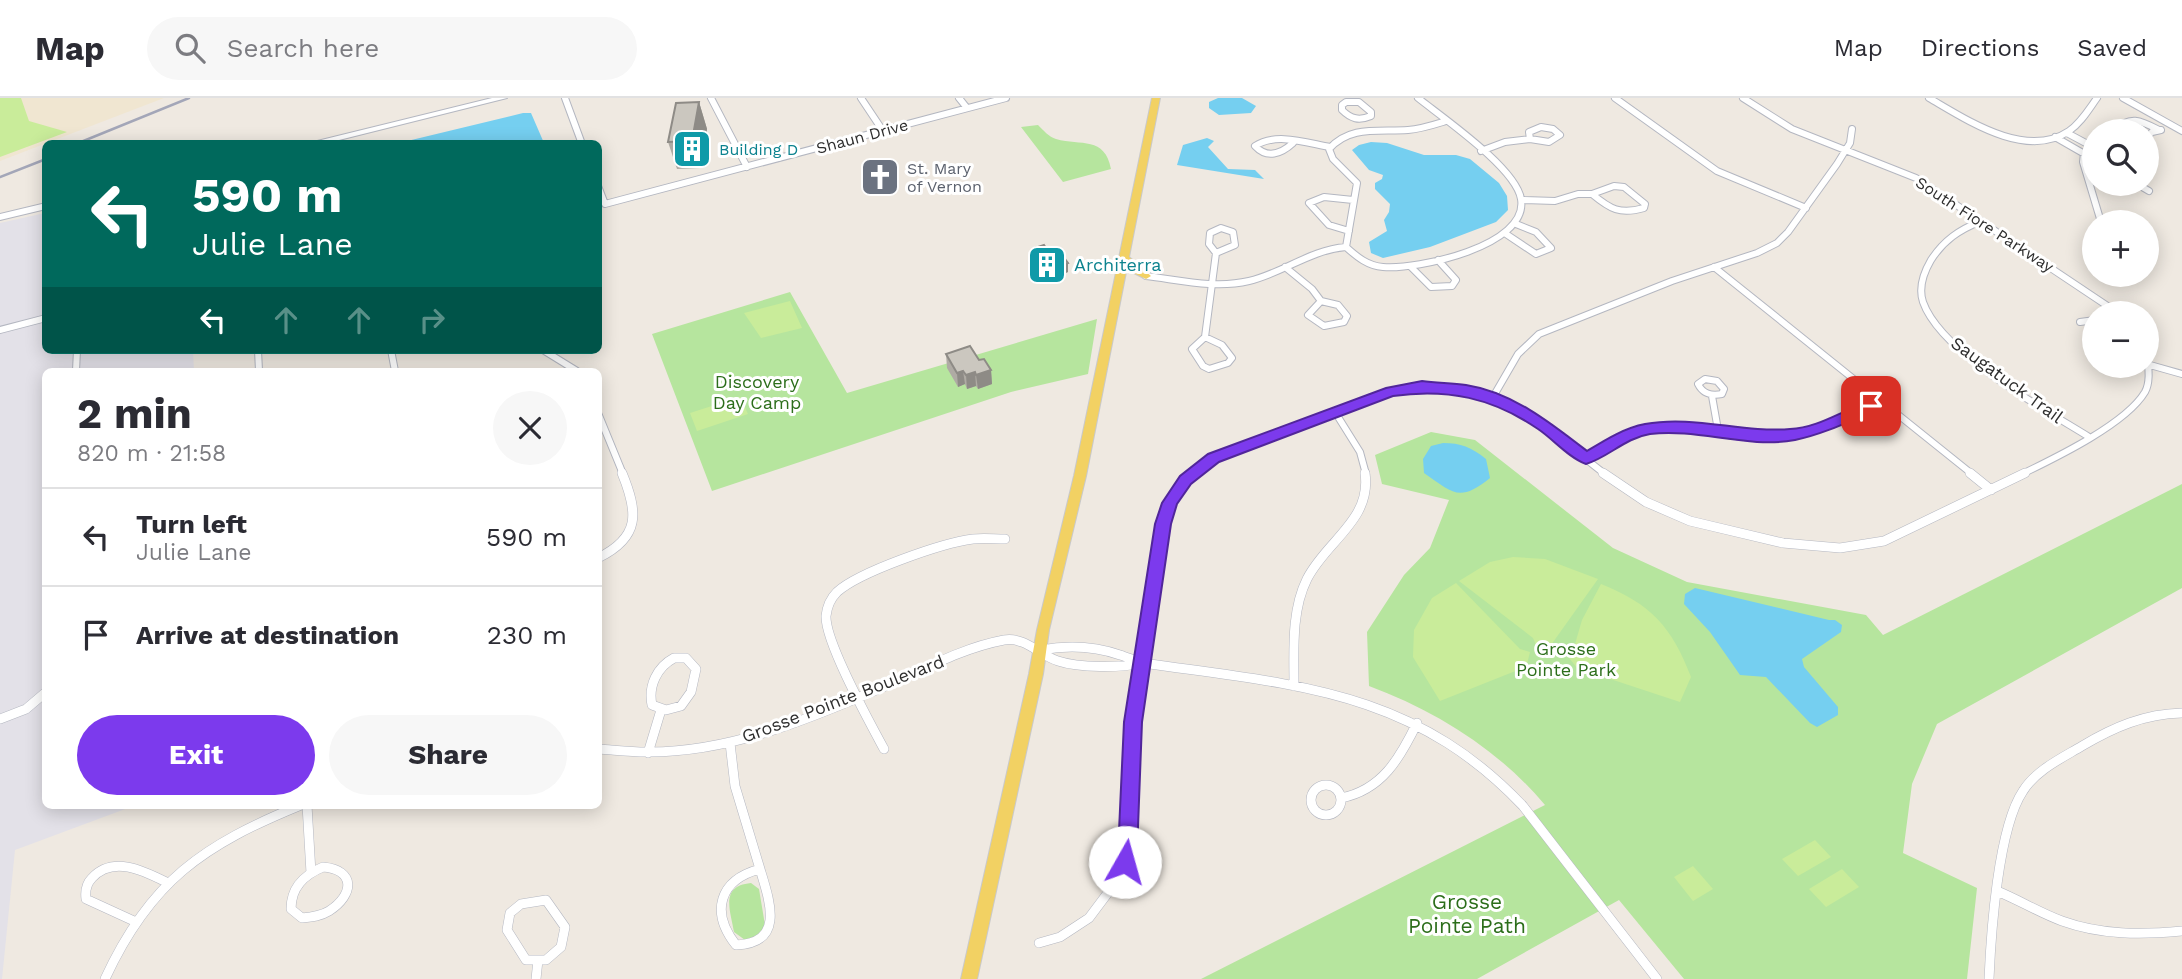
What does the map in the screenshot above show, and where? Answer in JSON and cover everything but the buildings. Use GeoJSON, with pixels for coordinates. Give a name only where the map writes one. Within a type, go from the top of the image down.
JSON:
{"type":"FeatureCollection","features":[{"type":"Feature","properties":{"kind":"main road"},"geometry":{"type":"LineString","coordinates":[[326,140],[503,98]]}},
{"type":"Feature","properties":{"kind":"main road"},"geometry":{"type":"LineString","coordinates":[[969,979],[1043,631],[1080,476],[1156,98]]}},
{"type":"Feature","properties":{"kind":"main road"},"geometry":{"type":"LineString","coordinates":[[0,217],[42,207]]}},
{"type":"Feature","properties":{"kind":"main road"},"geometry":{"type":"LineString","coordinates":[[1123,256],[1146,276]]}},
{"type":"Feature","properties":{"kind":"main road"},"geometry":{"type":"LineString","coordinates":[[1119,283],[1146,276]]}},
{"type":"Feature","properties":{"kind":"street"},"geometry":{"type":"LineString","coordinates":[[565,98],[581,140]]}},
{"type":"Feature","properties":{"kind":"street"},"geometry":{"type":"LineString","coordinates":[[711,98],[747,167]]}},
{"type":"Feature","properties":{"kind":"street"},"geometry":{"type":"LineString","coordinates":[[861,98],[883,131]]}},
{"type":"Feature","properties":{"kind":"street"},"geometry":{"type":"LineString","coordinates":[[959,98],[967,108]]}},
{"type":"Feature","properties":{"kind":"street","name":"Shaun Drive"},"geometry":{"type":"LineString","coordinates":[[602,196],[606,204],[1006,98]]}},
{"type":"Feature","properties":{"kind":"street"},"geometry":{"type":"LineString","coordinates":[[1146,276],[1235,284],[1285,267],[1310,253],[1346,247],[1368,264],[1411,267],[1438,260],[1506,234],[1516,224],[1523,209],[1512,178],[1420,98]]}},
{"type":"Feature","properties":{"kind":"street"},"geometry":{"type":"LineString","coordinates":[[1615,98],[1717,172],[1806,208]]}},
{"type":"Feature","properties":{"kind":"street","name":"South Fiore Parkway"},"geometry":{"type":"LineString","coordinates":[[1744,98],[1792,129],[1903,171],[2100,301]]}},
{"type":"Feature","properties":{"kind":"street"},"geometry":{"type":"LineString","coordinates":[[1929,98],[1985,130],[2024,139],[2055,137],[2067,133],[2097,98]]}},
{"type":"Feature","properties":{"kind":"street"},"geometry":{"type":"LineString","coordinates":[[2123,98],[2182,131]]}},
{"type":"Feature","properties":{"kind":"street"},"geometry":{"type":"LineString","coordinates":[[1346,102],[1359,102],[1371,112],[1371,116],[1362,120],[1349,117],[1342,110],[1342,105],[1346,102]]}},
{"type":"Feature","properties":{"kind":"street"},"geometry":{"type":"LineString","coordinates":[[1362,120],[1364,131]]}},
{"type":"Feature","properties":{"kind":"street"},"geometry":{"type":"LineString","coordinates":[[1330,147],[1341,136],[1364,131],[1410,130],[1446,121]]}},
{"type":"Feature","properties":{"kind":"street"},"geometry":{"type":"LineString","coordinates":[[2159,130],[2175,126]]}},
{"type":"Feature","properties":{"kind":"street"},"geometry":{"type":"LineString","coordinates":[[1481,151],[1504,143],[1530,139],[1542,143],[1557,139],[1560,135],[1552,128],[1542,127],[1529,132],[1530,139]]}},
{"type":"Feature","properties":{"kind":"street"},"geometry":{"type":"LineString","coordinates":[[1493,397],[1515,357],[1539,334],[1757,253],[1783,238],[1845,151],[1850,143],[1852,129]]}},
{"type":"Feature","properties":{"kind":"street"},"geometry":{"type":"LineString","coordinates":[[2067,133],[2082,141]]}},
{"type":"Feature","properties":{"kind":"street"},"geometry":{"type":"LineString","coordinates":[[1293,143],[1285,151],[1271,155],[1264,154],[1255,146],[1258,142],[1276,137],[1293,143],[1330,147]]}},
{"type":"Feature","properties":{"kind":"street"},"geometry":{"type":"LineString","coordinates":[[2055,137],[2082,152]]}},
{"type":"Feature","properties":{"kind":"street"},"geometry":{"type":"LineString","coordinates":[[1330,147],[1333,159],[1357,183],[1346,247]]}},
{"type":"Feature","properties":{"kind":"street"},"geometry":{"type":"LineString","coordinates":[[1522,200],[1543,202],[1578,194],[1592,194],[1614,186],[1624,187],[1645,204],[1644,208],[1624,215],[1616,213],[1592,194]]}},
{"type":"Feature","properties":{"kind":"street"},"geometry":{"type":"LineString","coordinates":[[1349,231],[1329,225],[1309,203],[1324,197],[1353,200]]}},
{"type":"Feature","properties":{"kind":"street","name":"Saugatuck Trail"},"geometry":{"type":"LineString","coordinates":[[1982,221],[1945,239],[1927,266],[1921,286],[1929,314],[1944,334],[1973,358],[2022,394],[2089,437]]}},
{"type":"Feature","properties":{"kind":"street"},"geometry":{"type":"LineString","coordinates":[[1506,234],[1536,254],[1551,248],[1536,232],[1516,224]]}},
{"type":"Feature","properties":{"kind":"street"},"geometry":{"type":"LineString","coordinates":[[1205,337],[1222,345],[1232,358],[1228,363],[1209,369],[1203,366],[1192,349],[1205,337],[1216,253],[1209,244],[1210,233],[1222,228],[1233,232],[1236,245],[1227,251],[1216,253]]}},
{"type":"Feature","properties":{"kind":"street"},"geometry":{"type":"LineString","coordinates":[[1411,267],[1432,287],[1452,286],[1455,281],[1438,260]]}},
{"type":"Feature","properties":{"kind":"street"},"geometry":{"type":"LineString","coordinates":[[1285,267],[1296,273],[1321,301],[1338,305],[1347,316],[1344,322],[1325,328],[1317,326],[1308,315],[1321,301]]}},
{"type":"Feature","properties":{"kind":"street"},"geometry":{"type":"LineString","coordinates":[[1714,268],[1991,490]]}},
{"type":"Feature","properties":{"kind":"street"},"geometry":{"type":"LineString","coordinates":[[0,330],[42,319]]}},
{"type":"Feature","properties":{"kind":"street"},"geometry":{"type":"LineString","coordinates":[[549,354],[572,368]]}},
{"type":"Feature","properties":{"kind":"street"},"geometry":{"type":"LineString","coordinates":[[2159,368],[2182,374]]}},
{"type":"Feature","properties":{"kind":"street"},"geometry":{"type":"LineString","coordinates":[[1040,943],[1060,937],[1089,918],[1110,890],[1125,862],[1128,853],[1133,722],[1163,524],[1170,503],[1179,488],[1196,470],[1214,458],[1391,391],[1450,387],[1493,397],[1519,410],[1642,500],[1688,522],[1793,545],[1825,549],[1867,546],[1884,541],[2037,468],[2089,437],[2138,402],[2146,391],[2148,378]]}},
{"type":"Feature","properties":{"kind":"street"},"geometry":{"type":"LineString","coordinates":[[1712,396],[1718,430]]}},
{"type":"Feature","properties":{"kind":"street"},"geometry":{"type":"LineString","coordinates":[[1586,458],[1615,441],[1645,429],[1682,426],[1754,435],[1793,435],[1827,425],[1881,401]]}},
{"type":"Feature","properties":{"kind":"street"},"geometry":{"type":"LineString","coordinates":[[1294,686],[1294,645],[1299,604],[1306,580],[1315,565],[1353,522],[1365,498],[1367,476],[1363,456],[1335,412]]}},
{"type":"Feature","properties":{"kind":"street"},"geometry":{"type":"LineString","coordinates":[[602,434],[619,465],[634,518],[625,539],[602,555]]}},
{"type":"Feature","properties":{"kind":"street"},"geometry":{"type":"LineString","coordinates":[[884,749],[856,696],[827,627],[829,603],[847,583],[957,542],[971,539],[1005,539]]}},
{"type":"Feature","properties":{"kind":"street","name":"Grosse Pointe Boulevard"},"geometry":{"type":"LineString","coordinates":[[602,749],[648,753],[730,743],[784,726],[987,643],[1008,639],[1041,650],[1058,661],[1121,668],[1142,663]]}},
{"type":"Feature","properties":{"kind":"street","name":"Grosse Pointe Boulevard"},"geometry":{"type":"LineString","coordinates":[[1041,650],[1061,645],[1123,654],[1142,663],[1352,697],[1417,723],[1468,755],[1503,785],[1657,979]]}},
{"type":"Feature","properties":{"kind":"street"},"geometry":{"type":"LineString","coordinates":[[674,658],[686,658],[696,669],[689,698],[674,709],[661,710],[649,700],[662,664],[674,658]]}},
{"type":"Feature","properties":{"kind":"street"},"geometry":{"type":"LineString","coordinates":[[0,719],[26,709],[42,695]]}},
{"type":"Feature","properties":{"kind":"street"},"geometry":{"type":"LineString","coordinates":[[648,753],[661,710]]}},
{"type":"Feature","properties":{"kind":"street"},"geometry":{"type":"LineString","coordinates":[[1989,979],[1997,891],[2015,805],[2022,791],[2042,771],[2130,719],[2153,713],[2182,713]]}},
{"type":"Feature","properties":{"kind":"street"},"geometry":{"type":"LineString","coordinates":[[1341,798],[1362,793],[1385,776],[1408,742],[1417,723]]}},
{"type":"Feature","properties":{"kind":"street"},"geometry":{"type":"LineString","coordinates":[[730,743],[735,786],[760,869],[771,909],[771,926],[760,941],[747,946],[736,945],[727,936],[721,899],[727,886],[739,876],[760,869]]}},
{"type":"Feature","properties":{"kind":"street"},"geometry":{"type":"LineString","coordinates":[[105,979],[117,949],[134,921],[166,882],[211,846],[243,828],[291,809]]}},
{"type":"Feature","properties":{"kind":"street"},"geometry":{"type":"LineString","coordinates":[[307,809],[311,873]]}},
{"type":"Feature","properties":{"kind":"street"},"geometry":{"type":"LineString","coordinates":[[134,921],[86,900],[89,881],[102,869],[118,864],[166,882]]}},
{"type":"Feature","properties":{"kind":"street"},"geometry":{"type":"LineString","coordinates":[[323,867],[340,869],[348,880],[344,897],[330,912],[311,919],[296,915],[291,901],[298,884],[311,873],[323,867]]}},
{"type":"Feature","properties":{"kind":"street"},"geometry":{"type":"LineString","coordinates":[[1997,891],[2062,921],[2087,928],[2142,935],[2182,931]]}},
{"type":"Feature","properties":{"kind":"street"},"geometry":{"type":"LineString","coordinates":[[546,900],[565,927],[561,947],[546,960],[538,960],[526,960],[507,930],[510,913],[521,904],[546,900]]}},
{"type":"Feature","properties":{"kind":"street"},"geometry":{"type":"LineString","coordinates":[[536,979],[538,960]]}},
{"type":"Feature","properties":{"kind":"shaded area"},"geometry":{"type":"Polygon","coordinates":[[[0,98],[164,98],[55,140],[42,140],[42,145],[0,161],[0,98]]]}},
{"type":"Feature","properties":{"kind":"shaded area"},"geometry":{"type":"Polygon","coordinates":[[[42,214],[42,354],[193,354],[194,368],[42,368],[42,809],[125,809],[15,850],[2,979],[0,979],[0,223],[42,214]]]}},
{"type":"Feature","properties":{"kind":"green space"},"geometry":{"type":"Polygon","coordinates":[[[0,98],[21,98],[29,121],[67,132],[42,140],[0,157],[0,98]]]}},
{"type":"Feature","properties":{"kind":"green space"},"geometry":{"type":"Polygon","coordinates":[[[1038,125],[1056,139],[1098,147],[1108,159],[1111,169],[1063,182],[1021,127],[1038,125]]]}},
{"type":"Feature","properties":{"kind":"green space","name":"Discovery Day Camp"},"geometry":{"type":"Polygon","coordinates":[[[790,292],[847,393],[1097,319],[1088,374],[1011,392],[712,491],[652,334],[790,292]]]}},
{"type":"Feature","properties":{"kind":"green space"},"geometry":{"type":"Polygon","coordinates":[[[790,301],[802,328],[761,338],[744,313],[790,301]]]}},
{"type":"Feature","properties":{"kind":"green space"},"geometry":{"type":"Polygon","coordinates":[[[740,397],[748,414],[697,431],[690,413],[740,397]]]}},
{"type":"Feature","properties":{"kind":"green space"},"geometry":{"type":"Polygon","coordinates":[[[1431,432],[1475,440],[1613,548],[1687,582],[1866,615],[1883,635],[2182,484],[2182,588],[1937,724],[1912,784],[1903,853],[1977,888],[1967,979],[1684,979],[1619,900],[1477,979],[1201,979],[1545,805],[1508,767],[1465,734],[1418,707],[1369,686],[1367,632],[1404,575],[1430,548],[1449,500],[1382,484],[1375,455],[1431,432]]]}},
{"type":"Feature","properties":{"kind":"green space"},"geometry":{"type":"Polygon","coordinates":[[[1513,557],[1545,559],[1598,579],[1551,645],[1536,645],[1533,638],[1459,581],[1490,562],[1513,557]]]}},
{"type":"Feature","properties":{"kind":"green space"},"geometry":{"type":"Polygon","coordinates":[[[1456,583],[1520,649],[1530,652],[1525,672],[1518,670],[1440,701],[1413,657],[1414,630],[1432,598],[1456,583]]]}},
{"type":"Feature","properties":{"kind":"green space"},"geometry":{"type":"Polygon","coordinates":[[[1601,584],[1646,609],[1658,619],[1676,644],[1691,677],[1680,702],[1577,668],[1566,654],[1573,651],[1582,620],[1601,584]]]}},
{"type":"Feature","properties":{"kind":"green space"},"geometry":{"type":"Polygon","coordinates":[[[1815,840],[1831,857],[1798,876],[1782,859],[1815,840]]]}},
{"type":"Feature","properties":{"kind":"green space"},"geometry":{"type":"Polygon","coordinates":[[[1693,866],[1713,889],[1693,901],[1674,877],[1693,866]]]}},
{"type":"Feature","properties":{"kind":"green space"},"geometry":{"type":"Polygon","coordinates":[[[1842,869],[1859,887],[1826,907],[1809,889],[1842,869]]]}},
{"type":"Feature","properties":{"kind":"green space"},"geometry":{"type":"Polygon","coordinates":[[[751,883],[759,889],[765,925],[761,934],[745,940],[734,932],[729,900],[735,889],[751,883]]]}},
{"type":"Feature","properties":{"kind":"water"},"geometry":{"type":"Polygon","coordinates":[[[1218,98],[1242,98],[1256,106],[1251,113],[1219,115],[1209,108],[1209,102],[1218,98]]]}},
{"type":"Feature","properties":{"kind":"water"},"geometry":{"type":"Polygon","coordinates":[[[531,113],[543,140],[411,140],[531,113]]]}},
{"type":"Feature","properties":{"kind":"water"},"geometry":{"type":"Polygon","coordinates":[[[1207,138],[1214,141],[1208,147],[1228,169],[1255,170],[1264,179],[1177,165],[1183,145],[1207,138]]]}},
{"type":"Feature","properties":{"kind":"water"},"geometry":{"type":"Polygon","coordinates":[[[1371,142],[1387,143],[1424,155],[1456,155],[1470,159],[1499,183],[1507,196],[1508,210],[1496,222],[1430,247],[1383,258],[1371,253],[1369,242],[1387,231],[1384,220],[1390,204],[1375,189],[1375,183],[1382,179],[1383,175],[1369,170],[1352,150],[1371,142]]]}},
{"type":"Feature","properties":{"kind":"water"},"geometry":{"type":"Polygon","coordinates":[[[1443,443],[1461,445],[1481,455],[1486,459],[1490,478],[1471,491],[1463,493],[1449,490],[1424,473],[1423,459],[1431,446],[1443,443]]]}},
{"type":"Feature","properties":{"kind":"water"},"geometry":{"type":"Polygon","coordinates":[[[1695,588],[1835,620],[1842,625],[1841,632],[1802,659],[1804,667],[1838,707],[1838,715],[1817,727],[1766,677],[1740,675],[1710,632],[1684,604],[1685,594],[1695,588]]]}},
{"type":"Feature","properties":{"kind":"railway"},"geometry":{"type":"LineString","coordinates":[[86,140],[189,98]]}},
{"type":"Feature","properties":{"kind":"railway"},"geometry":{"type":"LineString","coordinates":[[0,177],[42,161]]}},
{"type":"Feature","properties":{"kind":"place","name":"Building D"},"geometry":{"type":"Point","coordinates":[692,149]}},
{"type":"Feature","properties":{"kind":"place","name":"St. Mary of Vernon"},"geometry":{"type":"Point","coordinates":[880,177]}},
{"type":"Feature","properties":{"kind":"place","name":"Architerra"},"geometry":{"type":"Point","coordinates":[1047,265]}},
{"type":"Feature","properties":{"kind":"route"},"geometry":{"type":"LineString","coordinates":[[1125,862],[1128,853],[1133,722],[1163,524],[1173,496],[1196,470],[1214,458],[1391,391],[1422,387],[1468,390],[1506,403],[1543,425],[1586,458],[1627,435],[1645,429],[1682,426],[1754,435],[1793,435],[1812,431],[1871,406]]}},
{"type":"Feature","properties":{"kind":"park label","name":"Grosse Pointe Park"},"geometry":{"type":"Point","coordinates":[1566,659]}},
{"type":"Feature","properties":{"kind":"park label","name":"Grosse Pointe Path"},"geometry":{"type":"Point","coordinates":[1467,914]}}]}
